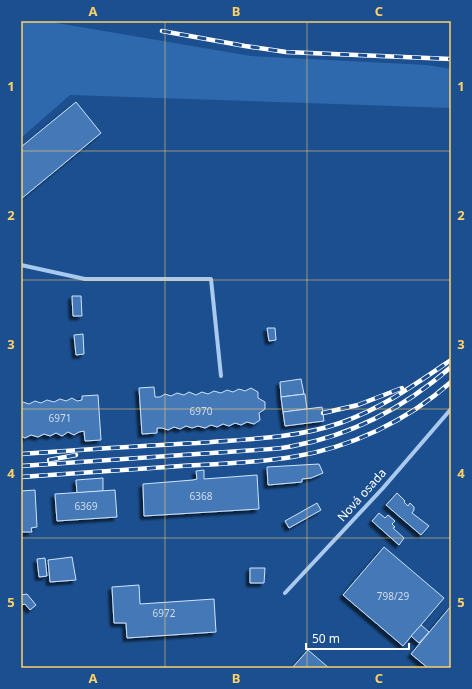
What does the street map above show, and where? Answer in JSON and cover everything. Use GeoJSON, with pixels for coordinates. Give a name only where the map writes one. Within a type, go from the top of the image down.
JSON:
{"type":"FeatureCollection","features":[{"type":"Feature","properties":{"kind":"street"},"geometry":{"type":"LineString","coordinates":[[21,265],[85,279],[211,279],[221,376]]}},
{"type":"Feature","properties":{"kind":"street","name":"Nová osada"},"geometry":{"type":"LineString","coordinates":[[285,593],[383,488],[451,409]]}},
{"type":"Feature","properties":{"kind":"shaded area"},"geometry":{"type":"Polygon","coordinates":[[[21,21],[45,21],[251,56],[427,65],[451,69],[451,108],[70,95],[21,138],[21,21]]]}},
{"type":"Feature","properties":{"kind":"building"},"geometry":{"type":"Polygon","coordinates":[[[76,102],[101,133],[21,199],[21,147],[76,102]]]}},
{"type":"Feature","properties":{"kind":"building"},"geometry":{"type":"Polygon","coordinates":[[[72,296],[81,296],[82,316],[73,316],[72,296]]]}},
{"type":"Feature","properties":{"kind":"building"},"geometry":{"type":"Polygon","coordinates":[[[267,328],[275,328],[276,340],[269,341],[267,328]]]}},
{"type":"Feature","properties":{"kind":"building"},"geometry":{"type":"Polygon","coordinates":[[[83,334],[84,354],[76,355],[74,335],[83,334]]]}},
{"type":"Feature","properties":{"kind":"building"},"geometry":{"type":"Polygon","coordinates":[[[301,379],[304,394],[281,397],[280,382],[301,379]]]}},
{"type":"Feature","properties":{"kind":"building"},"geometry":{"type":"Polygon","coordinates":[[[154,387],[155,397],[160,397],[165,394],[171,396],[177,393],[184,395],[189,392],[196,395],[202,392],[208,394],[214,391],[221,393],[227,390],[233,392],[239,389],[245,391],[251,388],[258,392],[258,398],[265,402],[265,409],[259,413],[260,420],[254,424],[247,422],[241,425],[235,423],[229,426],[223,424],[217,427],[211,425],[205,428],[198,426],[192,428],[186,426],[180,429],[174,427],[168,430],[157,428],[157,433],[142,434],[139,388],[154,387]]]}},
{"type":"Feature","properties":{"kind":"building"},"geometry":{"type":"Polygon","coordinates":[[[305,394],[307,409],[283,412],[281,397],[305,394]]]}},
{"type":"Feature","properties":{"kind":"building"},"geometry":{"type":"Polygon","coordinates":[[[98,395],[101,440],[85,441],[84,431],[74,435],[68,432],[62,436],[56,433],[50,436],[44,434],[38,437],[31,435],[25,438],[21,436],[21,402],[29,404],[35,401],[41,403],[47,400],[54,402],[60,399],[66,401],[72,398],[77,401],[82,400],[82,396],[98,395]]]}},
{"type":"Feature","properties":{"kind":"building"},"geometry":{"type":"Polygon","coordinates":[[[322,407],[324,421],[285,426],[283,412],[322,407]]]}},
{"type":"Feature","properties":{"kind":"building"},"geometry":{"type":"Polygon","coordinates":[[[319,464],[323,473],[311,478],[302,479],[302,482],[268,485],[267,467],[319,464]]]}},
{"type":"Feature","properties":{"kind":"building"},"geometry":{"type":"Polygon","coordinates":[[[204,470],[204,479],[257,475],[259,509],[144,516],[143,484],[193,480],[197,479],[196,471],[204,470]]]}},
{"type":"Feature","properties":{"kind":"building"},"geometry":{"type":"Polygon","coordinates":[[[103,478],[103,491],[77,493],[76,480],[103,478]]]}},
{"type":"Feature","properties":{"kind":"building"},"geometry":{"type":"Polygon","coordinates":[[[35,490],[37,527],[31,528],[32,532],[21,532],[21,491],[35,490]]]}},
{"type":"Feature","properties":{"kind":"building"},"geometry":{"type":"Polygon","coordinates":[[[115,490],[117,517],[57,521],[55,494],[115,490]]]}},
{"type":"Feature","properties":{"kind":"building"},"geometry":{"type":"Polygon","coordinates":[[[397,493],[408,506],[410,503],[414,507],[412,513],[429,526],[421,535],[386,505],[397,493]]]}},
{"type":"Feature","properties":{"kind":"building"},"geometry":{"type":"Polygon","coordinates":[[[317,503],[321,510],[289,528],[285,521],[317,503]]]}},
{"type":"Feature","properties":{"kind":"building"},"geometry":{"type":"Polygon","coordinates":[[[379,513],[385,518],[388,515],[395,521],[392,524],[395,527],[393,528],[404,538],[399,545],[372,521],[379,513]]]}},
{"type":"Feature","properties":{"kind":"building"},"geometry":{"type":"Polygon","coordinates":[[[384,547],[444,598],[403,646],[343,595],[384,547]]]}},
{"type":"Feature","properties":{"kind":"building"},"geometry":{"type":"Polygon","coordinates":[[[72,557],[76,580],[50,582],[48,560],[72,557]]]}},
{"type":"Feature","properties":{"kind":"building"},"geometry":{"type":"Polygon","coordinates":[[[45,558],[47,576],[39,577],[37,559],[45,558]]]}},
{"type":"Feature","properties":{"kind":"building"},"geometry":{"type":"Polygon","coordinates":[[[250,568],[265,568],[264,583],[250,583],[250,568]]]}},
{"type":"Feature","properties":{"kind":"building"},"geometry":{"type":"Polygon","coordinates":[[[139,585],[140,604],[214,599],[216,632],[127,638],[126,623],[114,623],[112,587],[139,585]]]}},
{"type":"Feature","properties":{"kind":"building"},"geometry":{"type":"Polygon","coordinates":[[[27,594],[36,605],[30,610],[25,604],[21,605],[21,595],[27,594]]]}},
{"type":"Feature","properties":{"kind":"building"},"geometry":{"type":"Polygon","coordinates":[[[451,606],[451,668],[428,668],[411,654],[451,606]]]}},
{"type":"Feature","properties":{"kind":"building"},"geometry":{"type":"Polygon","coordinates":[[[421,625],[429,632],[419,643],[411,636],[421,625]]]}},
{"type":"Feature","properties":{"kind":"building"},"geometry":{"type":"Polygon","coordinates":[[[308,650],[329,668],[292,668],[308,650]]]}},
{"type":"Feature","properties":{"kind":"railway"},"geometry":{"type":"LineString","coordinates":[[162,31],[286,52],[451,59]]}},
{"type":"Feature","properties":{"kind":"railway"},"geometry":{"type":"LineString","coordinates":[[21,454],[251,439],[305,432],[340,423],[370,411],[398,395],[451,360]]}},
{"type":"Feature","properties":{"kind":"railway"},"geometry":{"type":"LineString","coordinates":[[21,466],[275,449],[315,441],[337,435],[357,427],[397,407],[451,367]]}},
{"type":"Feature","properties":{"kind":"railway"},"geometry":{"type":"LineString","coordinates":[[21,477],[250,462],[314,453],[356,440],[377,431],[416,409],[451,382]]}},
{"type":"Feature","properties":{"kind":"railway"},"geometry":{"type":"LineString","coordinates":[[323,413],[358,405],[402,388]]}},
{"type":"Feature","properties":{"kind":"railway"},"geometry":{"type":"LineString","coordinates":[[49,460],[76,455]]}}]}
